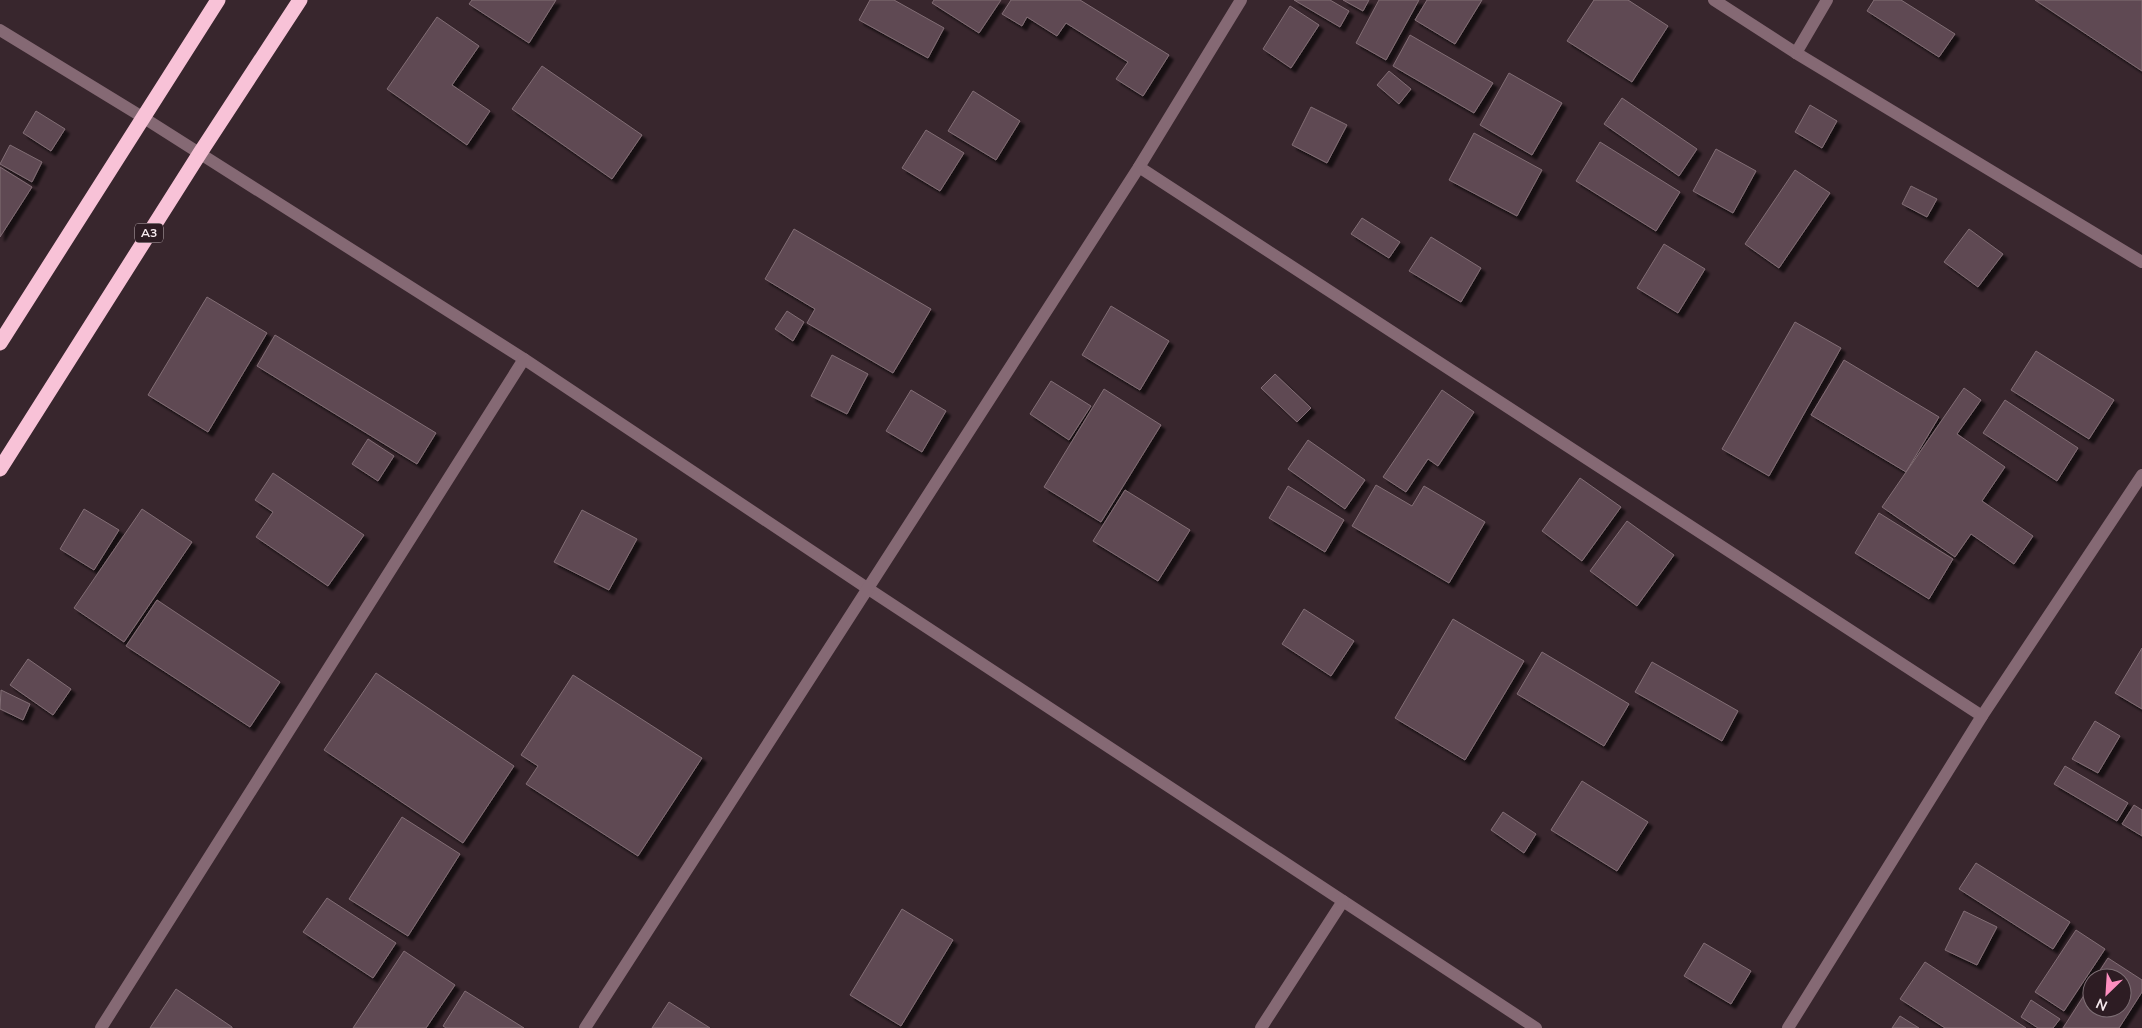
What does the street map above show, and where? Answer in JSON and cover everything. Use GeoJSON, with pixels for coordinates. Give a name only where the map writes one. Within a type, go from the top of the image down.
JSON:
{"type":"FeatureCollection","features":[{"type":"Feature","properties":{"kind":"highway"},"geometry":{"type":"LineString","coordinates":[[0,343],[218,0]]}},
{"type":"Feature","properties":{"kind":"highway","name":"A3"},"geometry":{"type":"LineString","coordinates":[[0,469],[200,153],[300,0]]}},
{"type":"Feature","properties":{"kind":"street"},"geometry":{"type":"LineString","coordinates":[[584,1028],[1139,167],[1241,0]]}},
{"type":"Feature","properties":{"kind":"street"},"geometry":{"type":"LineString","coordinates":[[1714,0],[1796,53],[2142,262]]}},
{"type":"Feature","properties":{"kind":"street"},"geometry":{"type":"LineString","coordinates":[[1796,53],[1827,0]]}},
{"type":"Feature","properties":{"kind":"street"},"geometry":{"type":"LineString","coordinates":[[0,30],[200,153],[524,358],[867,588],[1536,1028]]}},
{"type":"Feature","properties":{"kind":"street"},"geometry":{"type":"LineString","coordinates":[[1139,167],[1982,716]]}},
{"type":"Feature","properties":{"kind":"street"},"geometry":{"type":"LineString","coordinates":[[101,1028],[524,358]]}},
{"type":"Feature","properties":{"kind":"street"},"geometry":{"type":"LineString","coordinates":[[1788,1028],[1982,716],[2142,475]]}},
{"type":"Feature","properties":{"kind":"street"},"geometry":{"type":"LineString","coordinates":[[1261,1028],[1344,901]]}},
{"type":"Feature","properties":{"kind":"building"},"geometry":{"type":"Polygon","coordinates":[[[472,0],[556,0],[529,43],[469,4],[472,0]]]}},
{"type":"Feature","properties":{"kind":"building"},"geometry":{"type":"Polygon","coordinates":[[[870,0],[894,0],[944,28],[928,58],[859,20],[870,0]]]}},
{"type":"Feature","properties":{"kind":"building"},"geometry":{"type":"Polygon","coordinates":[[[934,0],[1001,0],[979,33],[932,3],[934,0]]]}},
{"type":"Feature","properties":{"kind":"building"},"geometry":{"type":"Polygon","coordinates":[[[1011,0],[1080,0],[1169,55],[1143,96],[1116,79],[1128,62],[1066,23],[1057,36],[1027,17],[1022,26],[1002,14],[1011,0]]]}},
{"type":"Feature","properties":{"kind":"building"},"geometry":{"type":"Polygon","coordinates":[[[1294,0],[1330,0],[1349,11],[1340,27],[1294,0]]]}},
{"type":"Feature","properties":{"kind":"building"},"geometry":{"type":"Polygon","coordinates":[[[1343,0],[1369,0],[1363,11],[1343,0]]]}},
{"type":"Feature","properties":{"kind":"building"},"geometry":{"type":"Polygon","coordinates":[[[1379,0],[1419,0],[1386,60],[1356,43],[1379,0]]]}},
{"type":"Feature","properties":{"kind":"building"},"geometry":{"type":"Polygon","coordinates":[[[1427,0],[1482,0],[1455,44],[1415,20],[1427,0]]]}},
{"type":"Feature","properties":{"kind":"building"},"geometry":{"type":"Polygon","coordinates":[[[1594,0],[1628,0],[1668,26],[1632,82],[1567,41],[1594,0]]]}},
{"type":"Feature","properties":{"kind":"building"},"geometry":{"type":"Polygon","coordinates":[[[1874,0],[1901,0],[1955,34],[1939,57],[1867,11],[1874,0]]]}},
{"type":"Feature","properties":{"kind":"building"},"geometry":{"type":"Polygon","coordinates":[[[2035,0],[2142,0],[2142,71],[2035,0]]]}},
{"type":"Feature","properties":{"kind":"building"},"geometry":{"type":"Polygon","coordinates":[[[1290,6],[1319,25],[1291,68],[1263,49],[1290,6]]]}},
{"type":"Feature","properties":{"kind":"building"},"geometry":{"type":"Polygon","coordinates":[[[437,17],[479,46],[452,85],[490,111],[467,145],[387,89],[437,17]]]}},
{"type":"Feature","properties":{"kind":"building"},"geometry":{"type":"Polygon","coordinates":[[[1410,35],[1493,83],[1474,113],[1393,66],[1410,35]]]}},
{"type":"Feature","properties":{"kind":"building"},"geometry":{"type":"Polygon","coordinates":[[[542,66],[642,135],[612,179],[512,109],[542,66]]]}},
{"type":"Feature","properties":{"kind":"building"},"geometry":{"type":"Polygon","coordinates":[[[1389,71],[1411,89],[1399,104],[1377,85],[1389,71]]]}},
{"type":"Feature","properties":{"kind":"building"},"geometry":{"type":"Polygon","coordinates":[[[1509,73],[1562,103],[1532,155],[1480,125],[1509,73]]]}},
{"type":"Feature","properties":{"kind":"building"},"geometry":{"type":"Polygon","coordinates":[[[973,91],[1020,121],[996,160],[948,131],[973,91]]]}},
{"type":"Feature","properties":{"kind":"building"},"geometry":{"type":"Polygon","coordinates":[[[1622,98],[1697,149],[1679,176],[1604,124],[1622,98]]]}},
{"type":"Feature","properties":{"kind":"building"},"geometry":{"type":"Polygon","coordinates":[[[1810,105],[1837,121],[1822,148],[1795,132],[1810,105]]]}},
{"type":"Feature","properties":{"kind":"building"},"geometry":{"type":"Polygon","coordinates":[[[1311,107],[1347,125],[1327,163],[1292,145],[1311,107]]]}},
{"type":"Feature","properties":{"kind":"building"},"geometry":{"type":"Polygon","coordinates":[[[36,111],[65,129],[51,151],[23,133],[36,111]]]}},
{"type":"Feature","properties":{"kind":"building"},"geometry":{"type":"Polygon","coordinates":[[[926,130],[964,153],[940,191],[902,168],[926,130]]]}},
{"type":"Feature","properties":{"kind":"building"},"geometry":{"type":"Polygon","coordinates":[[[1474,133],[1542,170],[1517,216],[1449,180],[1474,133]]]}},
{"type":"Feature","properties":{"kind":"building"},"geometry":{"type":"Polygon","coordinates":[[[1600,142],[1680,192],[1656,231],[1576,181],[1600,142]]]}},
{"type":"Feature","properties":{"kind":"building"},"geometry":{"type":"Polygon","coordinates":[[[10,145],[42,162],[32,182],[0,164],[10,145]]]}},
{"type":"Feature","properties":{"kind":"building"},"geometry":{"type":"Polygon","coordinates":[[[1716,149],[1756,171],[1733,213],[1693,191],[1716,149]]]}},
{"type":"Feature","properties":{"kind":"building"},"geometry":{"type":"Polygon","coordinates":[[[0,167],[32,187],[0,237],[0,167]]]}},
{"type":"Feature","properties":{"kind":"building"},"geometry":{"type":"Polygon","coordinates":[[[1795,170],[1830,193],[1779,268],[1745,244],[1795,170]]]}},
{"type":"Feature","properties":{"kind":"building"},"geometry":{"type":"Polygon","coordinates":[[[1911,186],[1937,199],[1927,217],[1902,204],[1911,186]]]}},
{"type":"Feature","properties":{"kind":"building"},"geometry":{"type":"Polygon","coordinates":[[[1362,218],[1400,242],[1389,258],[1351,234],[1362,218]]]}},
{"type":"Feature","properties":{"kind":"building"},"geometry":{"type":"Polygon","coordinates":[[[794,229],[931,309],[893,373],[807,323],[815,309],[765,279],[794,229]]]}},
{"type":"Feature","properties":{"kind":"building"},"geometry":{"type":"Polygon","coordinates":[[[1969,229],[2003,254],[1978,287],[1944,262],[1969,229]]]}},
{"type":"Feature","properties":{"kind":"building"},"geometry":{"type":"Polygon","coordinates":[[[1431,237],[1481,268],[1461,302],[1409,271],[1431,237]]]}},
{"type":"Feature","properties":{"kind":"building"},"geometry":{"type":"Polygon","coordinates":[[[1664,244],[1705,269],[1678,313],[1637,288],[1664,244]]]}},
{"type":"Feature","properties":{"kind":"building"},"geometry":{"type":"Polygon","coordinates":[[[207,297],[267,333],[208,432],[148,395],[207,297]]]}},
{"type":"Feature","properties":{"kind":"building"},"geometry":{"type":"Polygon","coordinates":[[[1111,306],[1169,341],[1140,390],[1082,355],[1111,306]]]}},
{"type":"Feature","properties":{"kind":"building"},"geometry":{"type":"Polygon","coordinates":[[[787,311],[804,322],[793,341],[775,329],[787,311]]]}},
{"type":"Feature","properties":{"kind":"building"},"geometry":{"type":"Polygon","coordinates":[[[1795,322],[1841,348],[1769,476],[1722,449],[1795,322]]]}},
{"type":"Feature","properties":{"kind":"building"},"geometry":{"type":"Polygon","coordinates":[[[275,335],[436,433],[417,464],[257,366],[275,335]]]}},
{"type":"Feature","properties":{"kind":"building"},"geometry":{"type":"Polygon","coordinates":[[[2036,351],[2114,400],[2089,439],[2011,390],[2036,351]]]}},
{"type":"Feature","properties":{"kind":"building"},"geometry":{"type":"Polygon","coordinates":[[[832,355],[868,374],[847,414],[811,396],[832,355]]]}},
{"type":"Feature","properties":{"kind":"building"},"geometry":{"type":"Polygon","coordinates":[[[1844,360],[1939,417],[1906,472],[1811,415],[1844,360]]]}},
{"type":"Feature","properties":{"kind":"building"},"geometry":{"type":"Polygon","coordinates":[[[1275,374],[1311,408],[1297,422],[1261,388],[1275,374]]]}},
{"type":"Feature","properties":{"kind":"building"},"geometry":{"type":"Polygon","coordinates":[[[1051,381],[1091,406],[1069,440],[1030,414],[1051,381]]]}},
{"type":"Feature","properties":{"kind":"building"},"geometry":{"type":"Polygon","coordinates":[[[1964,388],[1981,400],[1957,434],[2005,467],[1982,501],[2033,536],[2014,564],[1971,534],[1955,557],[1882,507],[1964,388]]]}},
{"type":"Feature","properties":{"kind":"building"},"geometry":{"type":"Polygon","coordinates":[[[1104,389],[1161,425],[1101,522],[1044,487],[1104,389]]]}},
{"type":"Feature","properties":{"kind":"building"},"geometry":{"type":"Polygon","coordinates":[[[911,390],[946,411],[922,452],[886,431],[911,390]]]}},
{"type":"Feature","properties":{"kind":"building"},"geometry":{"type":"Polygon","coordinates":[[[1442,390],[1474,412],[1438,466],[1428,459],[1406,492],[1383,477],[1442,390]]]}},
{"type":"Feature","properties":{"kind":"building"},"geometry":{"type":"Polygon","coordinates":[[[2005,400],[2078,448],[2057,481],[1983,433],[2005,400]]]}},
{"type":"Feature","properties":{"kind":"building"},"geometry":{"type":"Polygon","coordinates":[[[368,439],[394,456],[378,481],[352,464],[368,439]]]}},
{"type":"Feature","properties":{"kind":"building"},"geometry":{"type":"Polygon","coordinates":[[[1308,440],[1365,480],[1345,509],[1288,469],[1308,440]]]}},
{"type":"Feature","properties":{"kind":"building"},"geometry":{"type":"Polygon","coordinates":[[[273,473],[364,535],[328,586],[256,537],[273,512],[255,500],[273,473]]]}},
{"type":"Feature","properties":{"kind":"building"},"geometry":{"type":"Polygon","coordinates":[[[1580,478],[1621,507],[1582,561],[1542,531],[1580,478]]]}},
{"type":"Feature","properties":{"kind":"building"},"geometry":{"type":"Polygon","coordinates":[[[1376,485],[1412,506],[1424,486],[1485,522],[1449,583],[1352,526],[1376,485]]]}},
{"type":"Feature","properties":{"kind":"building"},"geometry":{"type":"Polygon","coordinates":[[[1288,486],[1344,520],[1325,552],[1269,518],[1288,486]]]}},
{"type":"Feature","properties":{"kind":"building"},"geometry":{"type":"Polygon","coordinates":[[[1125,490],[1190,530],[1158,581],[1093,541],[1125,490]]]}},
{"type":"Feature","properties":{"kind":"building"},"geometry":{"type":"Polygon","coordinates":[[[84,509],[119,530],[94,570],[60,549],[84,509]]]}},
{"type":"Feature","properties":{"kind":"building"},"geometry":{"type":"Polygon","coordinates":[[[142,509],[192,542],[124,642],[74,608],[142,509]]]}},
{"type":"Feature","properties":{"kind":"building"},"geometry":{"type":"Polygon","coordinates":[[[582,510],[637,539],[609,590],[554,562],[582,510]]]}},
{"type":"Feature","properties":{"kind":"building"},"geometry":{"type":"Polygon","coordinates":[[[1879,513],[1953,559],[1929,599],[1855,553],[1879,513]]]}},
{"type":"Feature","properties":{"kind":"building"},"geometry":{"type":"Polygon","coordinates":[[[1627,521],[1674,555],[1637,606],[1590,571],[1627,521]]]}},
{"type":"Feature","properties":{"kind":"building"},"geometry":{"type":"Polygon","coordinates":[[[157,600],[280,682],[250,727],[126,646],[157,600]]]}},
{"type":"Feature","properties":{"kind":"building"},"geometry":{"type":"Polygon","coordinates":[[[1304,609],[1354,641],[1331,676],[1282,644],[1304,609]]]}},
{"type":"Feature","properties":{"kind":"building"},"geometry":{"type":"Polygon","coordinates":[[[1453,619],[1524,661],[1465,760],[1395,718],[1453,619]]]}},
{"type":"Feature","properties":{"kind":"building"},"geometry":{"type":"Polygon","coordinates":[[[2142,648],[2142,709],[2115,693],[2142,648]]]}},
{"type":"Feature","properties":{"kind":"building"},"geometry":{"type":"Polygon","coordinates":[[[1542,652],[1629,704],[1604,746],[1517,694],[1542,652]]]}},
{"type":"Feature","properties":{"kind":"building"},"geometry":{"type":"Polygon","coordinates":[[[28,659],[71,689],[53,715],[10,685],[28,659]]]}},
{"type":"Feature","properties":{"kind":"building"},"geometry":{"type":"Polygon","coordinates":[[[1652,662],[1738,711],[1722,741],[1635,692],[1652,662]]]}},
{"type":"Feature","properties":{"kind":"building"},"geometry":{"type":"Polygon","coordinates":[[[376,673],[514,766],[463,843],[324,750],[376,673]]]}},
{"type":"Feature","properties":{"kind":"building"},"geometry":{"type":"Polygon","coordinates":[[[573,675],[702,758],[638,856],[526,784],[538,766],[521,755],[573,675]]]}},
{"type":"Feature","properties":{"kind":"building"},"geometry":{"type":"Polygon","coordinates":[[[1,690],[30,704],[23,720],[0,709],[1,690]]]}},
{"type":"Feature","properties":{"kind":"building"},"geometry":{"type":"Polygon","coordinates":[[[2095,721],[2120,736],[2098,773],[2072,759],[2095,721]]]}},
{"type":"Feature","properties":{"kind":"building"},"geometry":{"type":"Polygon","coordinates":[[[2065,766],[2128,803],[2117,821],[2054,784],[2065,766]]]}},
{"type":"Feature","properties":{"kind":"building"},"geometry":{"type":"Polygon","coordinates":[[[1582,781],[1648,822],[1617,871],[1551,830],[1582,781]]]}},
{"type":"Feature","properties":{"kind":"building"},"geometry":{"type":"Polygon","coordinates":[[[2134,805],[2142,810],[2142,836],[2122,824],[2134,805]]]}},
{"type":"Feature","properties":{"kind":"building"},"geometry":{"type":"Polygon","coordinates":[[[1503,812],[1536,834],[1524,853],[1491,830],[1503,812]]]}},
{"type":"Feature","properties":{"kind":"building"},"geometry":{"type":"Polygon","coordinates":[[[402,817],[460,854],[408,936],[349,899],[402,817]]]}},
{"type":"Feature","properties":{"kind":"building"},"geometry":{"type":"Polygon","coordinates":[[[1976,863],[2070,922],[2053,949],[1959,889],[1976,863]]]}},
{"type":"Feature","properties":{"kind":"building"},"geometry":{"type":"Polygon","coordinates":[[[327,898],[396,943],[373,978],[303,932],[327,898]]]}},
{"type":"Feature","properties":{"kind":"building"},"geometry":{"type":"Polygon","coordinates":[[[902,909],[953,940],[901,1026],[850,995],[902,909]]]}},
{"type":"Feature","properties":{"kind":"building"},"geometry":{"type":"Polygon","coordinates":[[[1964,911],[1997,927],[1977,965],[1945,950],[1964,911]]]}},
{"type":"Feature","properties":{"kind":"building"},"geometry":{"type":"Polygon","coordinates":[[[2076,930],[2105,949],[2092,968],[2082,968],[2082,984],[2064,1011],[2035,992],[2076,930]]]}},
{"type":"Feature","properties":{"kind":"building"},"geometry":{"type":"Polygon","coordinates":[[[1704,943],[1751,971],[1731,1004],[1684,976],[1704,943]]]}},
{"type":"Feature","properties":{"kind":"building"},"geometry":{"type":"Polygon","coordinates":[[[404,951],[455,985],[426,1028],[353,1028],[404,951]]]}},
{"type":"Feature","properties":{"kind":"building"},"geometry":{"type":"Polygon","coordinates":[[[2108,958],[2123,968],[2102,968],[2108,958]]]}},
{"type":"Feature","properties":{"kind":"building"},"geometry":{"type":"Polygon","coordinates":[[[1925,962],[2026,1028],[1945,1028],[1900,999],[1925,962]]]}},
{"type":"Feature","properties":{"kind":"building"},"geometry":{"type":"Polygon","coordinates":[[[2132,974],[2142,980],[2142,992],[2132,1008],[2132,974]]]}},
{"type":"Feature","properties":{"kind":"building"},"geometry":{"type":"Polygon","coordinates":[[[176,989],[232,1027],[232,1028],[150,1028],[176,989]]]}},
{"type":"Feature","properties":{"kind":"building"},"geometry":{"type":"Polygon","coordinates":[[[465,991],[524,1028],[446,1028],[443,1026],[465,991]]]}},
{"type":"Feature","properties":{"kind":"building"},"geometry":{"type":"Polygon","coordinates":[[[2082,999],[2082,1018],[2125,1018],[2119,1028],[2063,1028],[2082,999]]]}},
{"type":"Feature","properties":{"kind":"building"},"geometry":{"type":"Polygon","coordinates":[[[2031,1000],[2060,1019],[2053,1028],[2038,1028],[2021,1017],[2031,1000]]]}},
{"type":"Feature","properties":{"kind":"building"},"geometry":{"type":"Polygon","coordinates":[[[669,1002],[710,1028],[652,1028],[669,1002]]]}},
{"type":"Feature","properties":{"kind":"building"},"geometry":{"type":"Polygon","coordinates":[[[1900,1016],[1919,1028],[1892,1028],[1900,1016]]]}}]}
